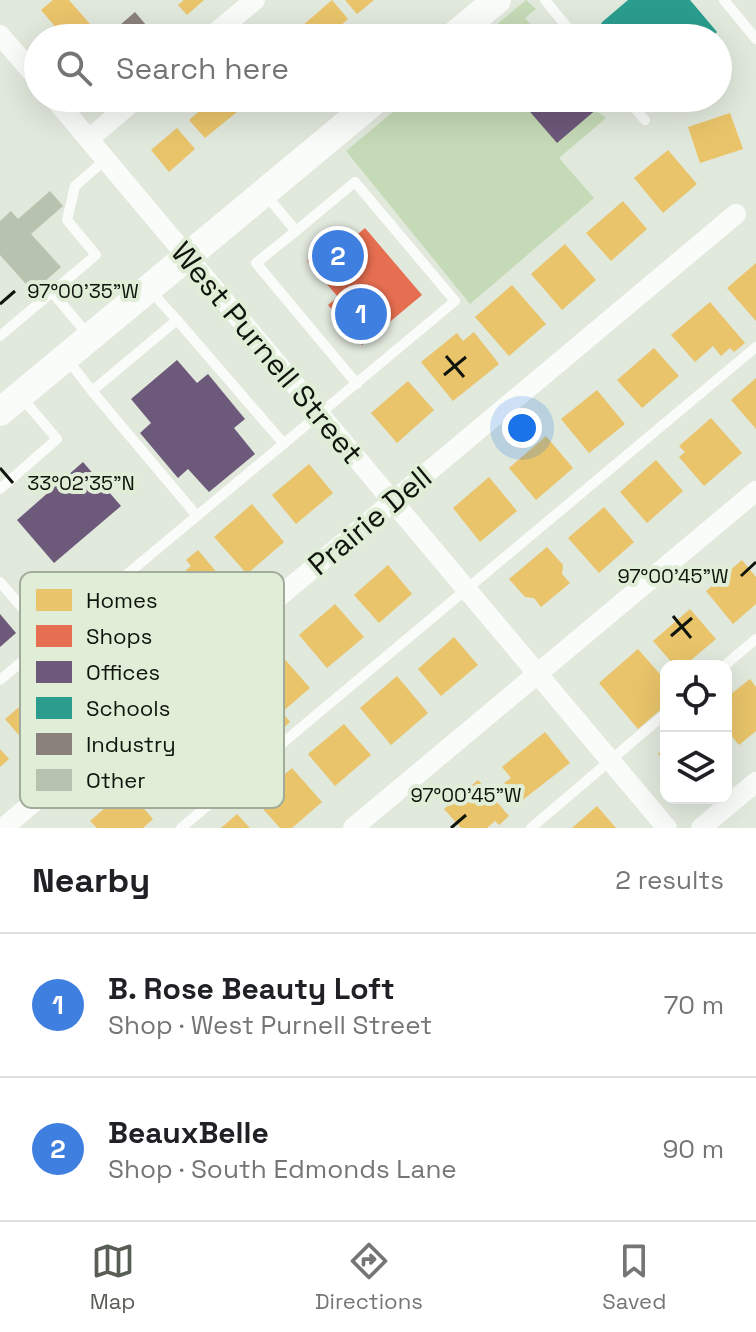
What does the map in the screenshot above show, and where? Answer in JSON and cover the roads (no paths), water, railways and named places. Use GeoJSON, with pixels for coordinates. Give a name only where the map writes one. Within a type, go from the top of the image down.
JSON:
{"type":"FeatureCollection","features":[{"type":"Feature","properties":{"kind":"street"},"geometry":{"type":"LineString","coordinates":[[226,24],[255,0]]}},
{"type":"Feature","properties":{"kind":"street"},"geometry":{"type":"LineString","coordinates":[[468,24],[497,0]]}},
{"type":"Feature","properties":{"kind":"street"},"geometry":{"type":"LineString","coordinates":[[0,35],[8,60]]}},
{"type":"Feature","properties":{"kind":"street","name":"West Purnell Street"},"geometry":{"type":"LineString","coordinates":[[66,112],[667,828]]}},
{"type":"Feature","properties":{"kind":"street"},"geometry":{"type":"LineString","coordinates":[[89,139],[121,112]]}},
{"type":"Feature","properties":{"kind":"street"},"geometry":{"type":"LineString","coordinates":[[10,404],[361,112]]}},
{"type":"Feature","properties":{"kind":"street","name":"Prairie Dell"},"geometry":{"type":"LineString","coordinates":[[284,593],[736,214]]}},
{"type":"Feature","properties":{"kind":"street"},"geometry":{"type":"LineString","coordinates":[[353,828],[756,491]]}},
{"type":"Feature","properties":{"kind":"street"},"geometry":{"type":"LineString","coordinates":[[701,828],[756,782]]}},
{"type":"Feature","properties":{"kind":"street","name":"Prairie Dell"},"geometry":{"type":"LineString","coordinates":[[3,828],[27,808]]}},
{"type":"Feature","properties":{"kind":"lane"},"geometry":{"type":"LineString","coordinates":[[545,0],[565,24]]}},
{"type":"Feature","properties":{"kind":"lane"},"geometry":{"type":"LineString","coordinates":[[724,0],[756,39]]}},
{"type":"Feature","properties":{"kind":"lane"},"geometry":{"type":"LineString","coordinates":[[638,112],[645,120]]}},
{"type":"Feature","properties":{"kind":"lane"},"geometry":{"type":"LineString","coordinates":[[0,336],[96,255],[67,220],[75,186],[105,160]]}},
{"type":"Feature","properties":{"kind":"lane"},"geometry":{"type":"LineString","coordinates":[[130,572],[319,416],[357,384],[455,301],[355,182],[256,263],[357,384]]}},
{"type":"Feature","properties":{"kind":"lane"},"geometry":{"type":"LineString","coordinates":[[263,192],[296,231]]}},
{"type":"Feature","properties":{"kind":"lane"},"geometry":{"type":"LineString","coordinates":[[148,288],[284,444]]}},
{"type":"Feature","properties":{"kind":"lane"},"geometry":{"type":"LineString","coordinates":[[52,292],[90,337]]}},
{"type":"Feature","properties":{"kind":"lane"},"geometry":{"type":"LineString","coordinates":[[92,391],[177,320]]}},
{"type":"Feature","properties":{"kind":"lane"},"geometry":{"type":"LineString","coordinates":[[284,741],[756,347]]}},
{"type":"Feature","properties":{"kind":"lane"},"geometry":{"type":"LineString","coordinates":[[66,357],[197,516]]}},
{"type":"Feature","properties":{"kind":"lane"},"geometry":{"type":"LineString","coordinates":[[0,489],[57,439],[10,404]]}},
{"type":"Feature","properties":{"kind":"lane"},"geometry":{"type":"LineString","coordinates":[[0,582],[20,605]]}},
{"type":"Feature","properties":{"kind":"lane"},"geometry":{"type":"LineString","coordinates":[[731,660],[756,639]]}},
{"type":"Feature","properties":{"kind":"lane"},"geometry":{"type":"LineString","coordinates":[[0,680],[20,663]]}},
{"type":"Feature","properties":{"kind":"lane"},"geometry":{"type":"LineString","coordinates":[[531,828],[660,718]]}},
{"type":"Feature","properties":{"kind":"lane"},"geometry":{"type":"LineString","coordinates":[[181,828],[205,808]]}},
{"type":"Feature","properties":{"kind":"place","name":"BeauxBelle"},"geometry":{"type":"Point","coordinates":[338,256]}},
{"type":"Feature","properties":{"kind":"place","name":"B. Rose Beauty Loft"},"geometry":{"type":"Point","coordinates":[361,314]}}]}
